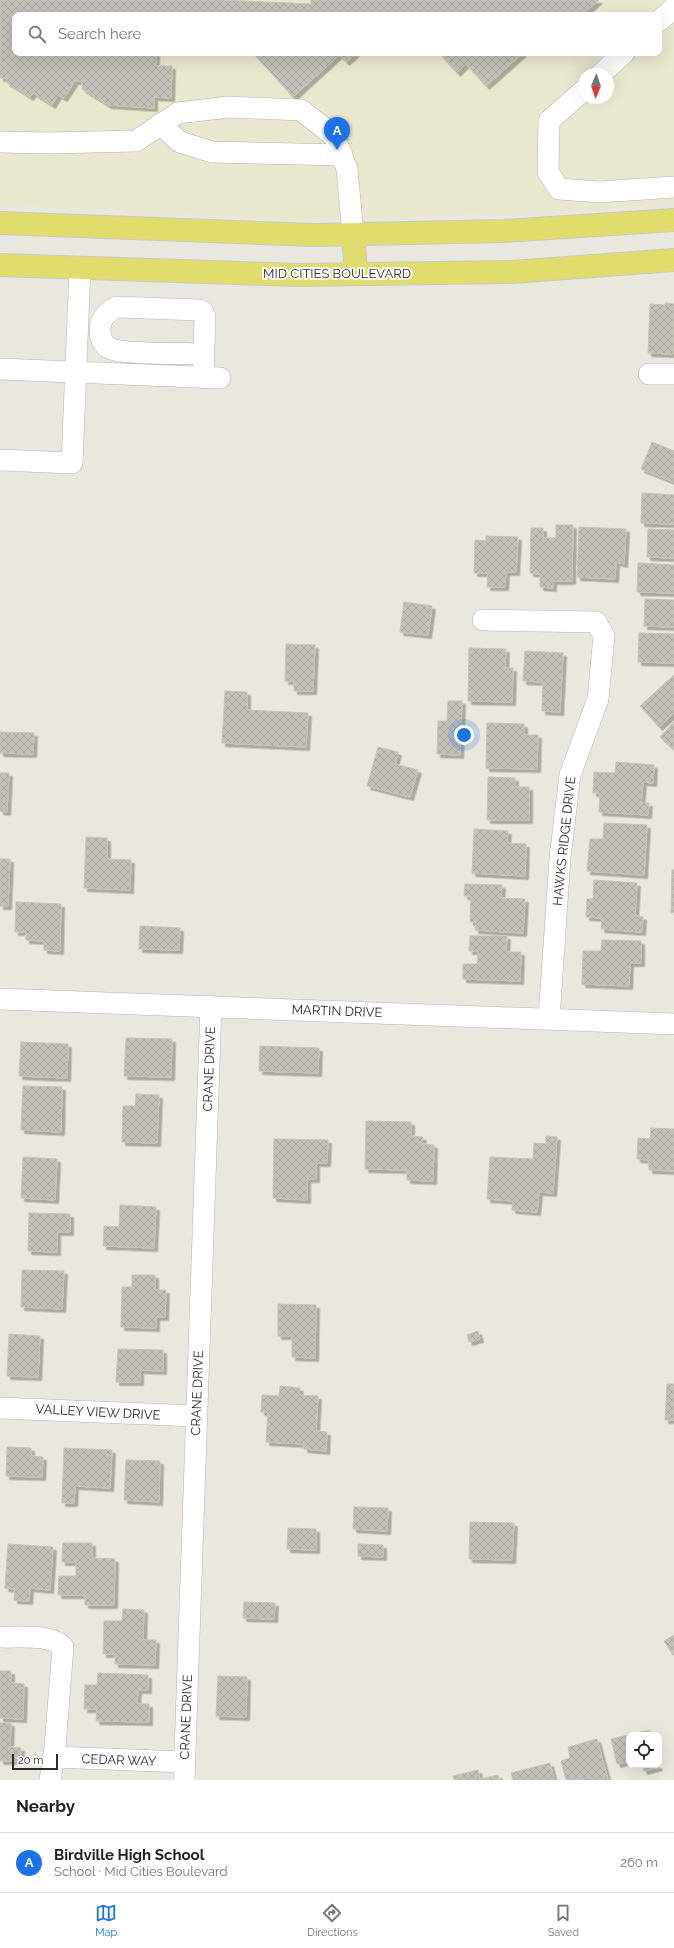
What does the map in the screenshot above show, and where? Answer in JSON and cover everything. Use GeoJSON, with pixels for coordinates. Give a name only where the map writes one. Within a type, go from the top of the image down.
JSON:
{"type":"FeatureCollection","features":[{"type":"Feature","properties":{"kind":"main road"},"geometry":{"type":"LineString","coordinates":[[0,223],[314,235],[503,230],[674,220]]}},
{"type":"Feature","properties":{"kind":"main road"},"geometry":{"type":"LineString","coordinates":[[353,234],[356,274]]}},
{"type":"Feature","properties":{"kind":"main road","name":"MID CITIES BOULEVARD"},"geometry":{"type":"LineString","coordinates":[[0,265],[297,275],[512,272],[674,260]]}},
{"type":"Feature","properties":{"kind":"street"},"geometry":{"type":"LineString","coordinates":[[662,18],[674,8]]}},
{"type":"Feature","properties":{"kind":"street"},"geometry":{"type":"LineString","coordinates":[[608,68],[621,56]]}},
{"type":"Feature","properties":{"kind":"street"},"geometry":{"type":"LineString","coordinates":[[578,95],[549,121],[548,172],[559,190],[600,192],[674,187]]}},
{"type":"Feature","properties":{"kind":"street"},"geometry":{"type":"LineString","coordinates":[[0,142],[49,143],[136,141],[178,113],[228,106],[301,110],[334,136],[342,155],[347,169],[353,234]]}},
{"type":"Feature","properties":{"kind":"street"},"geometry":{"type":"LineString","coordinates":[[160,124],[180,142],[212,152],[342,155]]}},
{"type":"Feature","properties":{"kind":"street"},"geometry":{"type":"LineString","coordinates":[[0,460],[72,463],[80,268]]}},
{"type":"Feature","properties":{"kind":"street"},"geometry":{"type":"LineString","coordinates":[[0,370],[212,378],[204,354],[205,317],[203,312],[199,310],[117,307],[109,311],[100,324],[100,335],[105,345],[110,349],[125,351],[204,354]]}},
{"type":"Feature","properties":{"kind":"street"},"geometry":{"type":"LineString","coordinates":[[649,374],[674,374]]}},
{"type":"Feature","properties":{"kind":"street","name":"HAWKS RIDGE DRIVE"},"geometry":{"type":"LineString","coordinates":[[483,620],[596,622],[604,636],[598,699],[570,775],[560,858],[549,1019]]}},
{"type":"Feature","properties":{"kind":"street","name":"MARTIN DRIVE"},"geometry":{"type":"LineString","coordinates":[[0,999],[674,1024]]}},
{"type":"Feature","properties":{"kind":"street","name":"CRANE DRIVE"},"geometry":{"type":"LineString","coordinates":[[184,1771],[211,1006]]}},
{"type":"Feature","properties":{"kind":"street","name":"VALLEY VIEW DRIVE"},"geometry":{"type":"LineString","coordinates":[[0,1408],[196,1416]]}},
{"type":"Feature","properties":{"kind":"street"},"geometry":{"type":"LineString","coordinates":[[0,1637],[46,1639],[57,1642],[63,1647],[50,1780]]}},
{"type":"Feature","properties":{"kind":"street","name":"CEDAR WAY"},"geometry":{"type":"LineString","coordinates":[[53,1757],[184,1771]]}},
{"type":"Feature","properties":{"kind":"shaded area"},"geometry":{"type":"Polygon","coordinates":[[[0,0],[674,0],[674,203],[585,210],[314,221],[0,205],[0,0]]]}},
{"type":"Feature","properties":{"kind":"building"},"geometry":{"type":"Polygon","coordinates":[[[0,0],[221,0],[311,4],[311,0],[599,0],[585,12],[12,12],[12,56],[156,56],[156,66],[172,66],[171,98],[154,97],[154,108],[108,105],[82,89],[82,81],[75,81],[64,98],[58,95],[52,105],[33,93],[30,97],[6,82],[8,78],[0,78],[0,0]]]}},
{"type":"Feature","properties":{"kind":"building"},"geometry":{"type":"Polygon","coordinates":[[[256,56],[338,56],[293,97],[256,56]]]}},
{"type":"Feature","properties":{"kind":"building"},"geometry":{"type":"Polygon","coordinates":[[[340,56],[353,56],[346,62],[340,56]]]}},
{"type":"Feature","properties":{"kind":"building"},"geometry":{"type":"Polygon","coordinates":[[[442,56],[520,56],[486,86],[466,64],[457,73],[442,56]]]}},
{"type":"Feature","properties":{"kind":"building"},"geometry":{"type":"Polygon","coordinates":[[[665,303],[674,304],[673,354],[648,353],[650,304],[665,305],[665,303]]]}},
{"type":"Feature","properties":{"kind":"building"},"geometry":{"type":"Polygon","coordinates":[[[652,442],[674,451],[674,482],[641,469],[652,442]]]}},
{"type":"Feature","properties":{"kind":"building"},"geometry":{"type":"Polygon","coordinates":[[[642,493],[674,495],[674,524],[641,523],[642,493]]]}},
{"type":"Feature","properties":{"kind":"building"},"geometry":{"type":"Polygon","coordinates":[[[556,525],[573,525],[572,581],[553,581],[553,588],[540,587],[540,574],[530,573],[531,528],[543,528],[543,538],[556,538],[556,525]]]}},
{"type":"Feature","properties":{"kind":"building"},"geometry":{"type":"Polygon","coordinates":[[[579,527],[626,529],[624,564],[616,562],[615,579],[577,577],[579,527]]]}},
{"type":"Feature","properties":{"kind":"building"},"geometry":{"type":"Polygon","coordinates":[[[648,529],[674,530],[674,558],[647,557],[648,529]]]}},
{"type":"Feature","properties":{"kind":"building"},"geometry":{"type":"Polygon","coordinates":[[[486,536],[518,537],[516,572],[506,572],[505,587],[487,587],[488,573],[474,573],[475,540],[486,541],[486,536]]]}},
{"type":"Feature","properties":{"kind":"building"},"geometry":{"type":"Polygon","coordinates":[[[638,563],[674,565],[674,593],[637,592],[638,563]]]}},
{"type":"Feature","properties":{"kind":"building"},"geometry":{"type":"Polygon","coordinates":[[[645,599],[674,600],[674,627],[644,626],[645,599]]]}},
{"type":"Feature","properties":{"kind":"building"},"geometry":{"type":"Polygon","coordinates":[[[404,602],[432,606],[428,635],[400,632],[404,602]]]}},
{"type":"Feature","properties":{"kind":"building"},"geometry":{"type":"Polygon","coordinates":[[[639,633],[674,634],[674,663],[638,662],[639,633]]]}},
{"type":"Feature","properties":{"kind":"building"},"geometry":{"type":"Polygon","coordinates":[[[286,644],[315,645],[313,691],[294,691],[294,681],[285,681],[286,644]]]}},
{"type":"Feature","properties":{"kind":"building"},"geometry":{"type":"Polygon","coordinates":[[[469,648],[506,649],[505,668],[513,668],[512,702],[468,701],[469,648]]]}},
{"type":"Feature","properties":{"kind":"building"},"geometry":{"type":"Polygon","coordinates":[[[525,651],[563,653],[560,712],[542,711],[543,682],[523,681],[525,651]]]}},
{"type":"Feature","properties":{"kind":"building"},"geometry":{"type":"Polygon","coordinates":[[[674,675],[674,713],[659,727],[640,706],[674,675]]]}},
{"type":"Feature","properties":{"kind":"building"},"geometry":{"type":"Polygon","coordinates":[[[225,691],[247,692],[247,710],[308,713],[306,747],[222,743],[225,691]]]}},
{"type":"Feature","properties":{"kind":"building"},"geometry":{"type":"Polygon","coordinates":[[[448,701],[462,701],[460,755],[437,754],[438,721],[447,721],[448,701]]]}},
{"type":"Feature","properties":{"kind":"building"},"geometry":{"type":"Polygon","coordinates":[[[674,722],[674,750],[660,737],[674,722]]]}},
{"type":"Feature","properties":{"kind":"building"},"geometry":{"type":"Polygon","coordinates":[[[487,723],[524,724],[524,735],[538,735],[537,769],[486,768],[487,723]]]}},
{"type":"Feature","properties":{"kind":"building"},"geometry":{"type":"Polygon","coordinates":[[[0,732],[34,733],[33,754],[0,753],[0,732]]]}},
{"type":"Feature","properties":{"kind":"building"},"geometry":{"type":"Polygon","coordinates":[[[378,747],[398,752],[395,764],[418,770],[410,797],[367,786],[378,747]]]}},
{"type":"Feature","properties":{"kind":"building"},"geometry":{"type":"Polygon","coordinates":[[[616,762],[654,765],[653,783],[643,782],[641,803],[649,803],[648,815],[599,812],[600,793],[593,793],[594,772],[615,773],[616,762]]]}},
{"type":"Feature","properties":{"kind":"building"},"geometry":{"type":"Polygon","coordinates":[[[0,773],[9,773],[7,812],[0,811],[0,773]]]}},
{"type":"Feature","properties":{"kind":"building"},"geometry":{"type":"Polygon","coordinates":[[[488,777],[515,778],[515,787],[529,787],[529,820],[487,820],[488,777]]]}},
{"type":"Feature","properties":{"kind":"building"},"geometry":{"type":"Polygon","coordinates":[[[604,823],[647,825],[644,875],[587,871],[590,839],[603,839],[604,823]]]}},
{"type":"Feature","properties":{"kind":"building"},"geometry":{"type":"Polygon","coordinates":[[[474,829],[508,831],[507,843],[526,844],[525,876],[472,873],[474,829]]]}},
{"type":"Feature","properties":{"kind":"building"},"geometry":{"type":"Polygon","coordinates":[[[86,837],[107,838],[107,859],[131,860],[130,890],[84,888],[86,837]]]}},
{"type":"Feature","properties":{"kind":"building"},"geometry":{"type":"Polygon","coordinates":[[[0,859],[10,859],[8,906],[0,906],[0,859]]]}},
{"type":"Feature","properties":{"kind":"building"},"geometry":{"type":"Polygon","coordinates":[[[672,870],[674,870],[674,913],[671,912],[672,870]]]}},
{"type":"Feature","properties":{"kind":"building"},"geometry":{"type":"Polygon","coordinates":[[[594,880],[637,883],[635,916],[643,917],[642,932],[601,929],[602,918],[586,917],[587,899],[593,899],[594,880]]]}},
{"type":"Feature","properties":{"kind":"building"},"geometry":{"type":"Polygon","coordinates":[[[465,884],[502,885],[501,898],[525,899],[523,933],[475,930],[476,922],[470,922],[471,896],[464,896],[465,884]]]}},
{"type":"Feature","properties":{"kind":"building"},"geometry":{"type":"Polygon","coordinates":[[[16,902],[61,904],[60,951],[44,950],[44,941],[26,940],[26,932],[15,932],[16,902]]]}},
{"type":"Feature","properties":{"kind":"building"},"geometry":{"type":"Polygon","coordinates":[[[140,926],[180,928],[179,950],[139,949],[140,926]]]}},
{"type":"Feature","properties":{"kind":"building"},"geometry":{"type":"Polygon","coordinates":[[[470,936],[507,936],[506,952],[521,952],[520,981],[463,979],[463,964],[477,964],[478,951],[469,951],[470,936]]]}},
{"type":"Feature","properties":{"kind":"building"},"geometry":{"type":"Polygon","coordinates":[[[602,940],[641,941],[641,963],[630,963],[629,986],[582,984],[583,951],[601,951],[602,940]]]}},
{"type":"Feature","properties":{"kind":"building"},"geometry":{"type":"Polygon","coordinates":[[[126,1038],[172,1039],[171,1077],[124,1076],[126,1038]]]}},
{"type":"Feature","properties":{"kind":"building"},"geometry":{"type":"Polygon","coordinates":[[[21,1042],[68,1044],[67,1078],[19,1076],[21,1042]]]}},
{"type":"Feature","properties":{"kind":"building"},"geometry":{"type":"Polygon","coordinates":[[[260,1046],[319,1048],[318,1073],[259,1071],[260,1046]]]}},
{"type":"Feature","properties":{"kind":"building"},"geometry":{"type":"Polygon","coordinates":[[[23,1086],[62,1087],[61,1132],[21,1130],[23,1086]]]}},
{"type":"Feature","properties":{"kind":"building"},"geometry":{"type":"Polygon","coordinates":[[[136,1094],[159,1095],[157,1143],[122,1142],[123,1106],[135,1106],[136,1094]]]}},
{"type":"Feature","properties":{"kind":"building"},"geometry":{"type":"Polygon","coordinates":[[[366,1121],[411,1122],[411,1136],[423,1137],[422,1144],[434,1145],[433,1181],[407,1180],[407,1170],[365,1169],[366,1121]]]}},
{"type":"Feature","properties":{"kind":"building"},"geometry":{"type":"Polygon","coordinates":[[[651,1128],[674,1129],[674,1171],[649,1170],[649,1160],[637,1159],[638,1138],[650,1139],[651,1128]]]}},
{"type":"Feature","properties":{"kind":"building"},"geometry":{"type":"Polygon","coordinates":[[[546,1136],[557,1137],[553,1193],[539,1192],[537,1212],[512,1210],[513,1201],[487,1199],[490,1157],[533,1159],[534,1143],[546,1144],[546,1136]]]}},
{"type":"Feature","properties":{"kind":"building"},"geometry":{"type":"Polygon","coordinates":[[[274,1139],[328,1140],[327,1163],[316,1163],[316,1179],[307,1179],[307,1200],[273,1198],[274,1139]]]}},
{"type":"Feature","properties":{"kind":"building"},"geometry":{"type":"Polygon","coordinates":[[[23,1157],[57,1159],[55,1200],[21,1198],[23,1157]]]}},
{"type":"Feature","properties":{"kind":"building"},"geometry":{"type":"Polygon","coordinates":[[[120,1205],[156,1207],[154,1248],[103,1246],[104,1226],[119,1227],[120,1205]]]}},
{"type":"Feature","properties":{"kind":"building"},"geometry":{"type":"Polygon","coordinates":[[[29,1213],[70,1214],[70,1232],[57,1232],[57,1252],[28,1251],[29,1213]]]}},
{"type":"Feature","properties":{"kind":"building"},"geometry":{"type":"Polygon","coordinates":[[[22,1270],[64,1271],[62,1309],[21,1307],[22,1270]]]}},
{"type":"Feature","properties":{"kind":"building"},"geometry":{"type":"Polygon","coordinates":[[[132,1275],[155,1275],[155,1290],[166,1290],[165,1317],[156,1317],[156,1328],[121,1327],[122,1287],[132,1287],[132,1275]]]}},
{"type":"Feature","properties":{"kind":"building"},"geometry":{"type":"Polygon","coordinates":[[[278,1304],[316,1305],[315,1358],[292,1357],[292,1336],[278,1336],[278,1304]]]}},
{"type":"Feature","properties":{"kind":"building"},"geometry":{"type":"Polygon","coordinates":[[[478,1331],[480,1339],[469,1342],[467,1335],[478,1331]]]}},
{"type":"Feature","properties":{"kind":"building"},"geometry":{"type":"Polygon","coordinates":[[[9,1334],[40,1336],[38,1377],[7,1376],[9,1334]]]}},
{"type":"Feature","properties":{"kind":"building"},"geometry":{"type":"Polygon","coordinates":[[[118,1349],[163,1350],[163,1371],[140,1370],[140,1382],[116,1382],[118,1349]]]}},
{"type":"Feature","properties":{"kind":"building"},"geometry":{"type":"Polygon","coordinates":[[[667,1384],[674,1384],[674,1420],[665,1420],[667,1384]]]}},
{"type":"Feature","properties":{"kind":"building"},"geometry":{"type":"Polygon","coordinates":[[[280,1386],[300,1388],[299,1395],[318,1396],[316,1431],[327,1432],[326,1451],[304,1449],[304,1444],[266,1442],[268,1412],[261,1412],[262,1395],[279,1396],[280,1386]]]}},
{"type":"Feature","properties":{"kind":"building"},"geometry":{"type":"Polygon","coordinates":[[[7,1447],[31,1448],[31,1456],[43,1457],[42,1477],[6,1476],[7,1447]]]}},
{"type":"Feature","properties":{"kind":"building"},"geometry":{"type":"Polygon","coordinates":[[[64,1448],[112,1450],[110,1488],[75,1486],[74,1503],[62,1503],[64,1448]]]}},
{"type":"Feature","properties":{"kind":"building"},"geometry":{"type":"Polygon","coordinates":[[[126,1460],[160,1461],[159,1502],[124,1500],[126,1460]]]}},
{"type":"Feature","properties":{"kind":"building"},"geometry":{"type":"Polygon","coordinates":[[[354,1507],[388,1508],[387,1531],[353,1529],[354,1507]]]}},
{"type":"Feature","properties":{"kind":"building"},"geometry":{"type":"Polygon","coordinates":[[[470,1522],[514,1523],[512,1560],[469,1559],[470,1522]]]}},
{"type":"Feature","properties":{"kind":"building"},"geometry":{"type":"Polygon","coordinates":[[[288,1528],[316,1529],[316,1550],[287,1549],[288,1528]]]}},
{"type":"Feature","properties":{"kind":"building"},"geometry":{"type":"Polygon","coordinates":[[[63,1543],[92,1543],[92,1558],[115,1559],[114,1605],[85,1605],[85,1595],[58,1595],[59,1576],[76,1576],[76,1562],[62,1562],[63,1543]]]}},
{"type":"Feature","properties":{"kind":"building"},"geometry":{"type":"Polygon","coordinates":[[[8,1544],[53,1547],[50,1590],[30,1588],[29,1601],[14,1600],[15,1589],[5,1588],[8,1544]]]}},
{"type":"Feature","properties":{"kind":"building"},"geometry":{"type":"Polygon","coordinates":[[[358,1544],[383,1545],[383,1557],[358,1556],[358,1544]]]}},
{"type":"Feature","properties":{"kind":"building"},"geometry":{"type":"Polygon","coordinates":[[[244,1602],[275,1603],[274,1619],[243,1618],[244,1602]]]}},
{"type":"Feature","properties":{"kind":"building"},"geometry":{"type":"Polygon","coordinates":[[[123,1609],[144,1610],[143,1640],[156,1640],[155,1665],[115,1664],[115,1654],[103,1654],[104,1621],[122,1621],[123,1609]]]}},
{"type":"Feature","properties":{"kind":"building"},"geometry":{"type":"Polygon","coordinates":[[[674,1635],[674,1655],[673,1655],[664,1641],[674,1635]]]}},
{"type":"Feature","properties":{"kind":"building"},"geometry":{"type":"Polygon","coordinates":[[[0,1671],[11,1671],[11,1683],[24,1684],[23,1719],[0,1718],[0,1671]]]}},
{"type":"Feature","properties":{"kind":"building"},"geometry":{"type":"Polygon","coordinates":[[[98,1673],[148,1675],[148,1690],[138,1690],[137,1704],[149,1704],[149,1722],[96,1721],[97,1709],[84,1709],[85,1685],[97,1685],[98,1673]]]}},
{"type":"Feature","properties":{"kind":"building"},"geometry":{"type":"Polygon","coordinates":[[[218,1676],[247,1677],[246,1717],[216,1716],[218,1676]]]}},
{"type":"Feature","properties":{"kind":"building"},"geometry":{"type":"Polygon","coordinates":[[[0,1723],[11,1723],[10,1747],[21,1748],[21,1761],[0,1761],[0,1723]]]}},
{"type":"Feature","properties":{"kind":"building"},"geometry":{"type":"Polygon","coordinates":[[[626,1736],[626,1762],[617,1764],[611,1739],[626,1736]]]}},
{"type":"Feature","properties":{"kind":"building"},"geometry":{"type":"Polygon","coordinates":[[[597,1739],[608,1780],[591,1780],[591,1778],[566,1780],[561,1761],[570,1758],[568,1747],[597,1739]]]}},
{"type":"Feature","properties":{"kind":"building"},"geometry":{"type":"Polygon","coordinates":[[[550,1763],[554,1780],[513,1780],[511,1773],[550,1763]]]}},
{"type":"Feature","properties":{"kind":"building"},"geometry":{"type":"Polygon","coordinates":[[[643,1768],[655,1768],[644,1771],[643,1768]]]}},
{"type":"Feature","properties":{"kind":"building"},"geometry":{"type":"Polygon","coordinates":[[[478,1770],[480,1779],[498,1775],[499,1780],[454,1780],[453,1776],[478,1770]]]}},
{"type":"Feature","properties":{"kind":"place","name":"Birdville High School"},"geometry":{"type":"Point","coordinates":[337,150]}}]}
